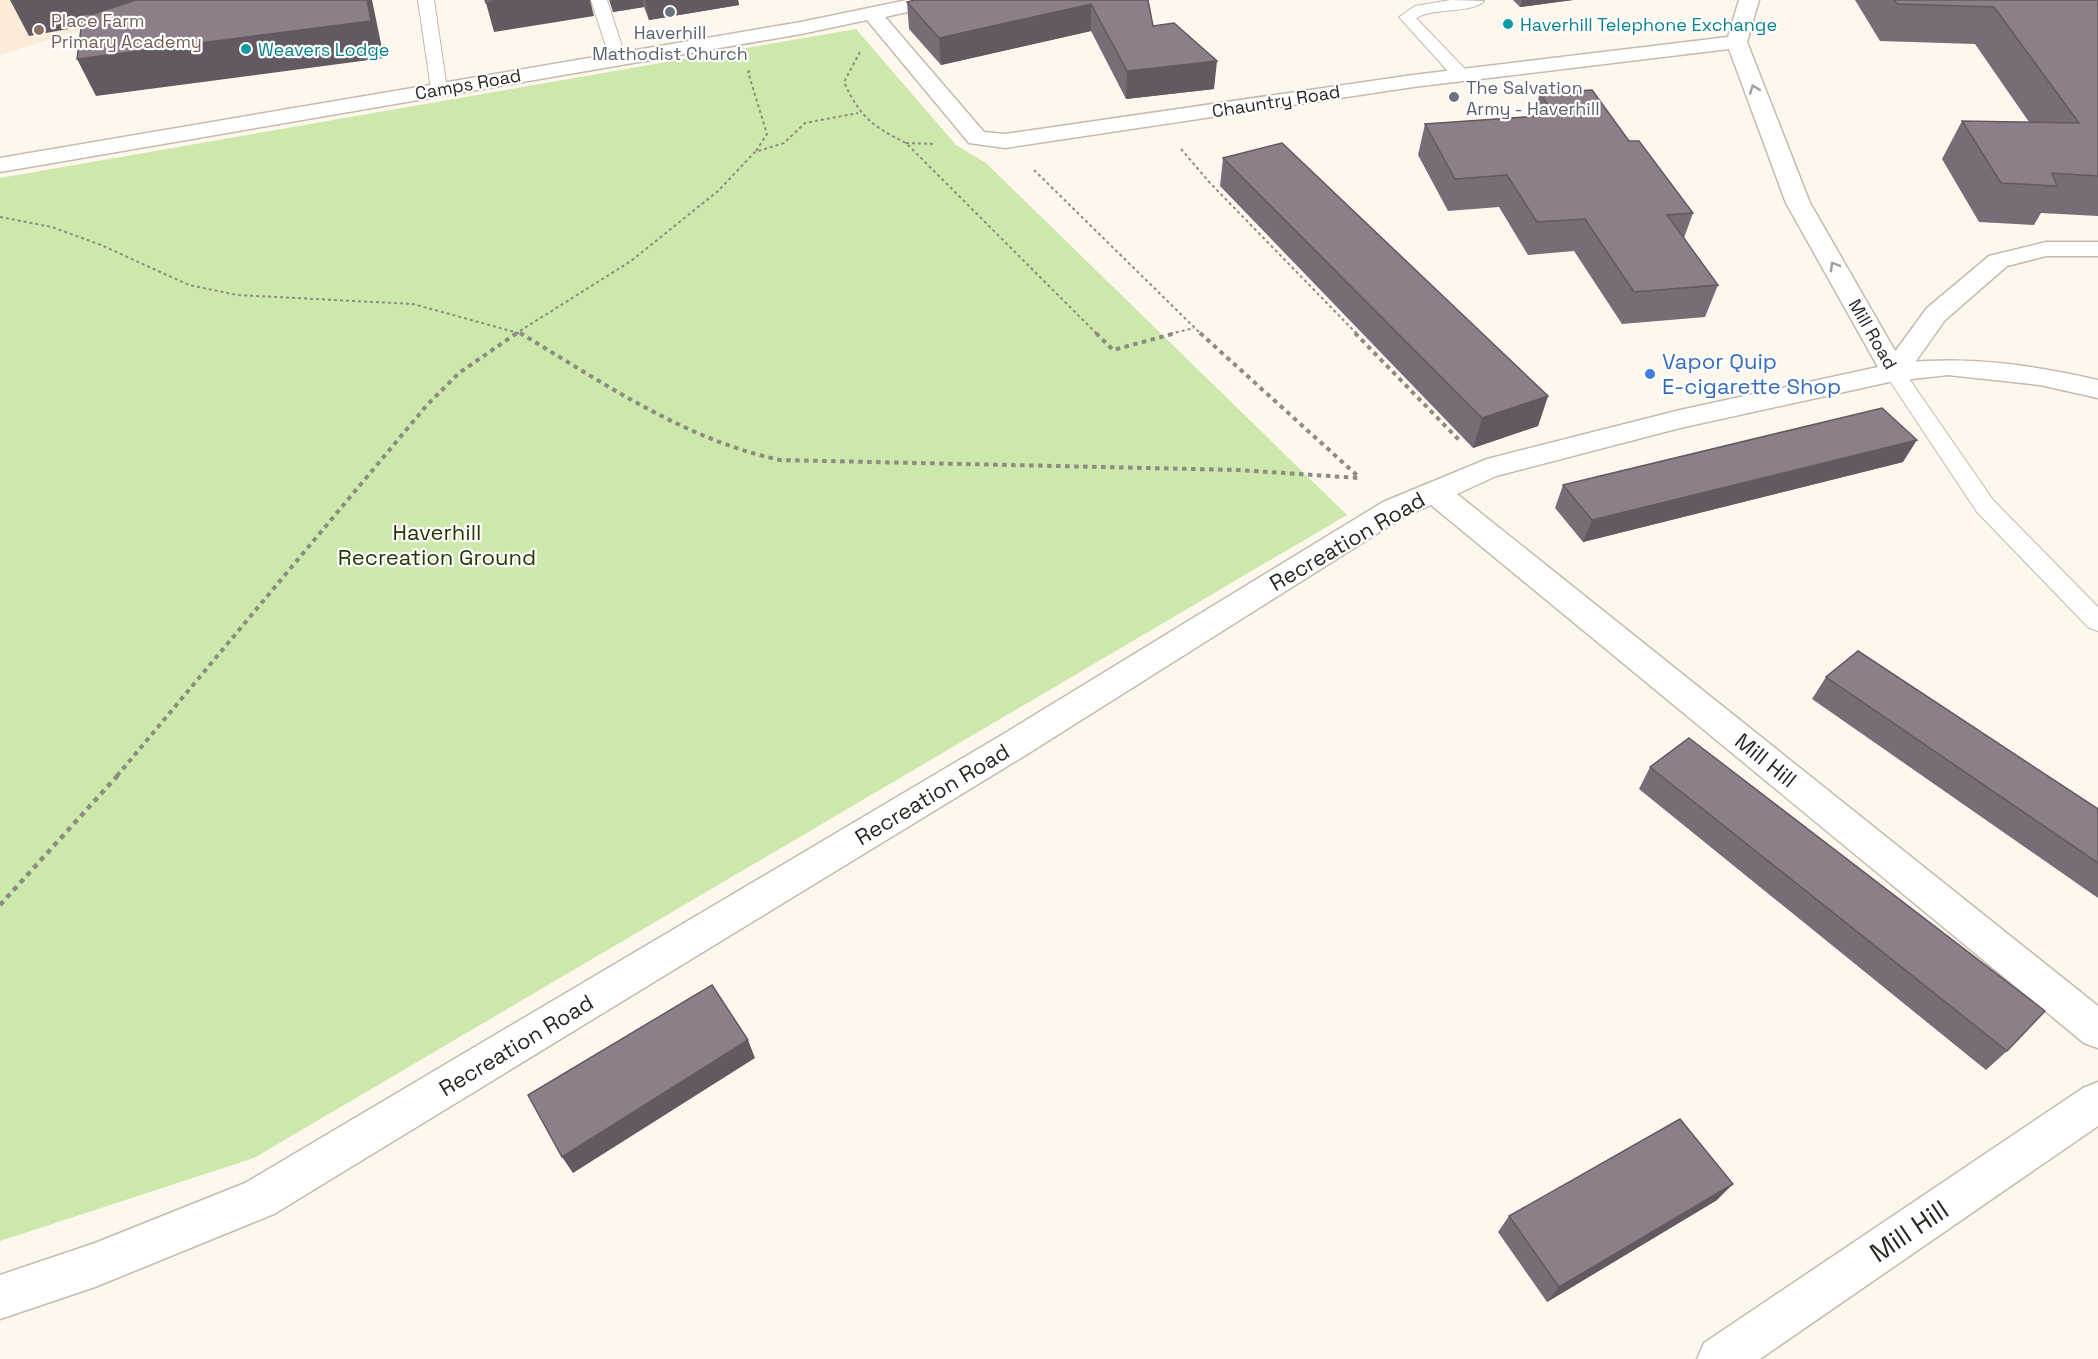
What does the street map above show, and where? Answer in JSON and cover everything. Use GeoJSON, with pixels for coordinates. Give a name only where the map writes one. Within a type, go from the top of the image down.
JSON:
{"type":"FeatureCollection","features":[{"type":"Feature","properties":{"kind":"street","name":"Camps Road"},"geometry":{"type":"LineString","coordinates":[[0,165],[618,59],[872,14],[936,0]]}},
{"type":"Feature","properties":{"kind":"street"},"geometry":{"type":"LineString","coordinates":[[1737,42],[1749,0]]}},
{"type":"Feature","properties":{"kind":"street","name":"Chauntry Road"},"geometry":{"type":"LineString","coordinates":[[872,14],[977,138],[1005,141],[1461,75],[1737,42]]}},
{"type":"Feature","properties":{"kind":"street","name":"Mill Road"},"geometry":{"type":"LineString","coordinates":[[1737,42],[1798,204],[1894,372]]}},
{"type":"Feature","properties":{"kind":"street"},"geometry":{"type":"LineString","coordinates":[[1894,372],[1936,314],[1998,261],[2046,249],[2098,249]]}},
{"type":"Feature","properties":{"kind":"street","name":"Recreation Road"},"geometry":{"type":"LineString","coordinates":[[0,1297],[95,1265],[259,1199],[1017,742],[1394,509],[1434,491],[1487,469],[1680,418],[1894,372],[1948,367],[2040,376],[2098,389]]}},
{"type":"Feature","properties":{"kind":"street","name":"Mill Hill"},"geometry":{"type":"LineString","coordinates":[[1434,491],[2098,1030]]}},
{"type":"Feature","properties":{"kind":"street","name":"Mill Hill"},"geometry":{"type":"LineString","coordinates":[[1720,1359],[2098,1102]]}},
{"type":"Feature","properties":{"kind":"lane"},"geometry":{"type":"LineString","coordinates":[[426,0],[439,89]]}},
{"type":"Feature","properties":{"kind":"lane"},"geometry":{"type":"LineString","coordinates":[[599,0],[618,59]]}},
{"type":"Feature","properties":{"kind":"lane"},"geometry":{"type":"LineString","coordinates":[[1461,75],[1407,17],[1420,9],[1476,1]]}},
{"type":"Feature","properties":{"kind":"lane","name":"Mill Road"},"geometry":{"type":"LineString","coordinates":[[1894,372],[1985,506],[2098,622]]}},
{"type":"Feature","properties":{"kind":"path"},"geometry":{"type":"LineString","coordinates":[[897,44],[857,52],[844,82],[858,113],[868,124],[906,142],[1113,350],[1194,328]]}},
{"type":"Feature","properties":{"kind":"path"},"geometry":{"type":"LineString","coordinates":[[0,905],[148,742],[428,405],[459,374],[631,261],[718,191],[755,152],[767,134],[748,72],[759,70]]}},
{"type":"Feature","properties":{"kind":"path"},"geometry":{"type":"LineString","coordinates":[[755,152],[784,143],[805,123],[858,113]]}},
{"type":"Feature","properties":{"kind":"path"},"geometry":{"type":"LineString","coordinates":[[1155,119],[1210,183],[1487,469]]}},
{"type":"Feature","properties":{"kind":"path"},"geometry":{"type":"LineString","coordinates":[[1005,141],[1194,328],[1394,509]]}},
{"type":"Feature","properties":{"kind":"path"},"geometry":{"type":"LineString","coordinates":[[0,217],[62,231],[102,245],[189,285],[237,295],[413,304],[520,333],[633,402],[747,453],[780,460],[1239,471],[1359,478]]}},
{"type":"Feature","properties":{"kind":"shaded area","name":"Place Farm Primary Academy"},"geometry":{"type":"Polygon","coordinates":[[[0,0],[173,0],[0,55],[0,0]]]}},
{"type":"Feature","properties":{"kind":"green space","name":"Haverhill Recreation Ground"},"geometry":{"type":"Polygon","coordinates":[[[856,29],[956,145],[986,163],[1347,515],[254,1158],[0,1241],[0,178],[856,29]]]}},
{"type":"Feature","properties":{"kind":"building"},"geometry":{"type":"Polygon","coordinates":[[[136,0],[367,0],[371,21],[77,59],[83,14],[93,14],[136,0]]]}},
{"type":"Feature","properties":{"kind":"building"},"geometry":{"type":"Polygon","coordinates":[[[485,0],[502,0],[486,3],[485,0]]]}},
{"type":"Feature","properties":{"kind":"building"},"geometry":{"type":"Polygon","coordinates":[[[915,0],[1148,0],[1153,26],[1174,23],[1217,61],[1127,71],[1091,4],[939,38],[907,2],[915,0]]]}},
{"type":"Feature","properties":{"kind":"building"},"geometry":{"type":"Polygon","coordinates":[[[1894,0],[2098,0],[2098,176],[2052,173],[2057,186],[2001,183],[1962,121],[2079,123],[1994,7],[1897,4],[1894,0]]]}},
{"type":"Feature","properties":{"kind":"building"},"geometry":{"type":"Polygon","coordinates":[[[1592,90],[1629,141],[1639,141],[1693,213],[1667,215],[1718,285],[1634,292],[1585,219],[1537,222],[1507,175],[1455,179],[1425,124],[1554,115],[1540,93],[1592,90]]]}},
{"type":"Feature","properties":{"kind":"building"},"geometry":{"type":"Polygon","coordinates":[[[1282,143],[1548,396],[1482,418],[1223,158],[1282,143]]]}},
{"type":"Feature","properties":{"kind":"building"},"geometry":{"type":"Polygon","coordinates":[[[1882,408],[1917,440],[1592,520],[1563,485],[1882,408]]]}},
{"type":"Feature","properties":{"kind":"building"},"geometry":{"type":"Polygon","coordinates":[[[1858,651],[2098,809],[2098,863],[1826,677],[1858,651]]]}},
{"type":"Feature","properties":{"kind":"building"},"geometry":{"type":"Polygon","coordinates":[[[1689,738],[2045,1011],[2007,1051],[1650,767],[1689,738]]]}},
{"type":"Feature","properties":{"kind":"building"},"geometry":{"type":"Polygon","coordinates":[[[712,985],[748,1040],[562,1157],[528,1095],[712,985]]]}},
{"type":"Feature","properties":{"kind":"building"},"geometry":{"type":"Polygon","coordinates":[[[1680,1119],[1733,1184],[1559,1287],[1509,1216],[1680,1119]]]}},
{"type":"Feature","properties":{"kind":"place","name":"Haverhill Mathodist Church"},"geometry":{"type":"Point","coordinates":[670,12]}},
{"type":"Feature","properties":{"kind":"place","name":"Haverhill Telephone Exchange"},"geometry":{"type":"Point","coordinates":[1508,24]}},
{"type":"Feature","properties":{"kind":"place","name":"Place Farm Primary Academy"},"geometry":{"type":"Point","coordinates":[39,30]}},
{"type":"Feature","properties":{"kind":"place","name":"Weavers Lodge"},"geometry":{"type":"Point","coordinates":[246,49]}},
{"type":"Feature","properties":{"kind":"place","name":"The Salvation Army - Haverhill"},"geometry":{"type":"Point","coordinates":[1454,97]}},
{"type":"Feature","properties":{"kind":"place","name":"Vapor Quip E-cigarette Shop"},"geometry":{"type":"Point","coordinates":[1650,374]}}]}
